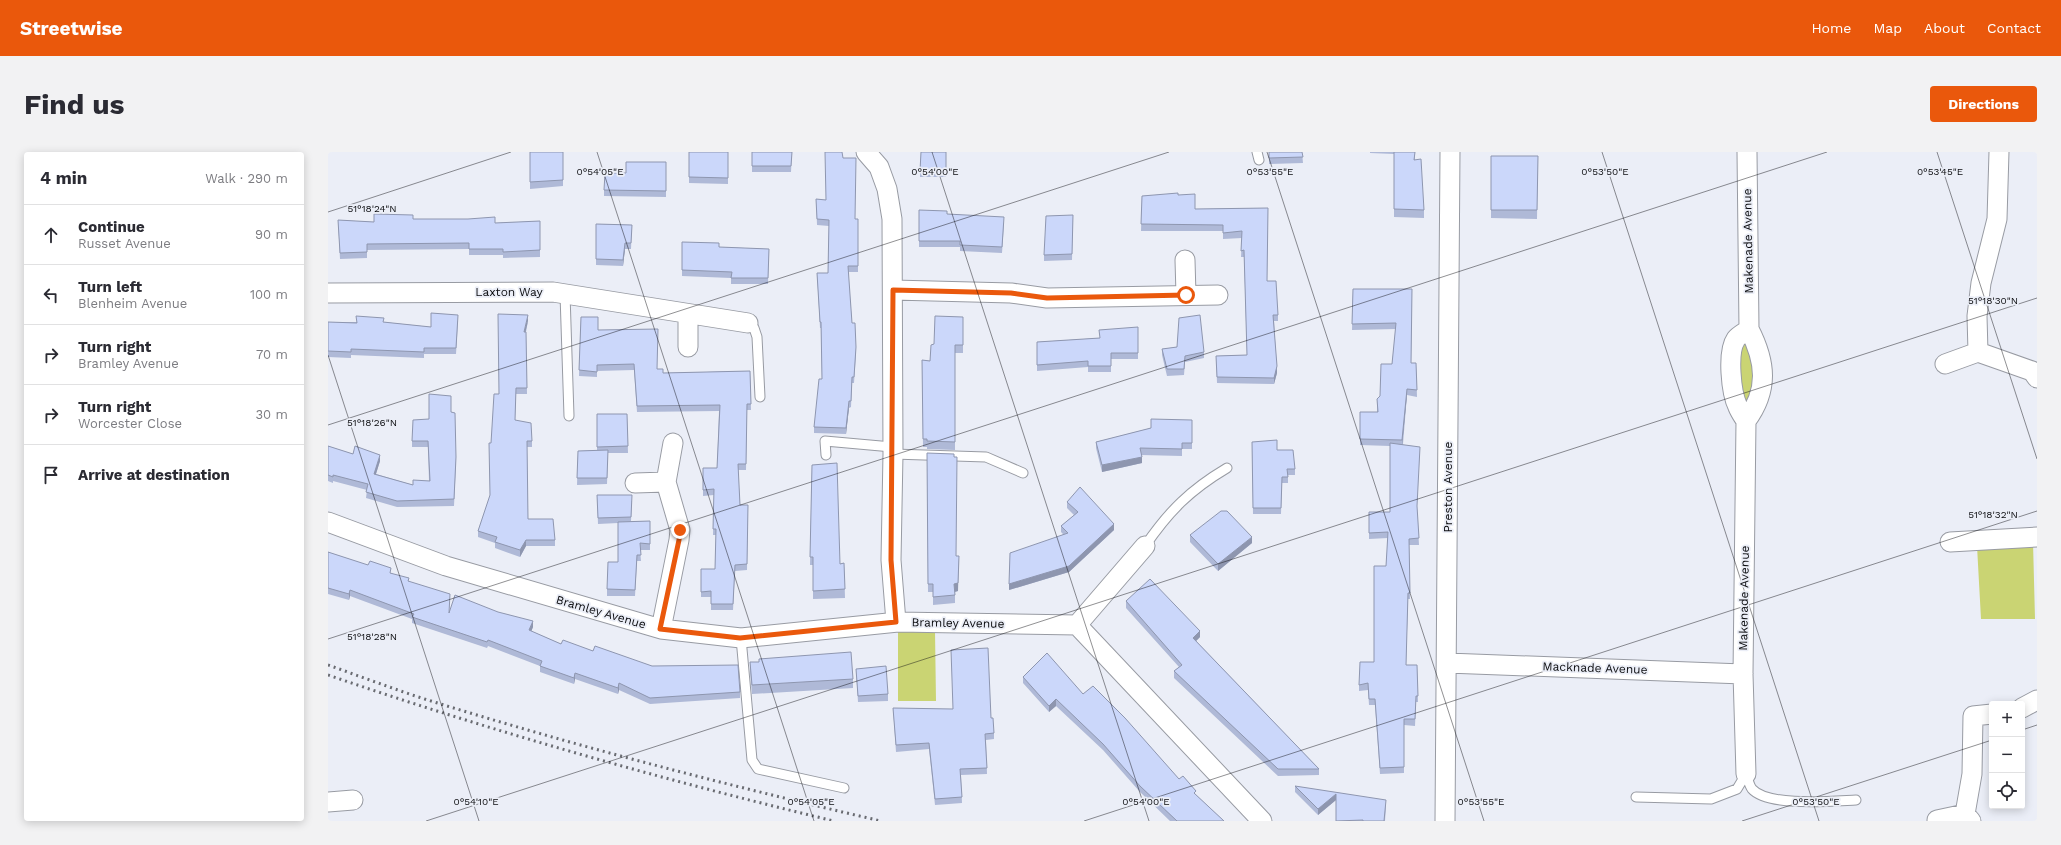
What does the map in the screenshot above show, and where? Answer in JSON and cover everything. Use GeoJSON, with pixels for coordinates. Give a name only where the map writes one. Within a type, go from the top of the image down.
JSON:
{"type":"FeatureCollection","features":[{"type":"Feature","properties":{"kind":"street"},"geometry":{"type":"LineString","coordinates":[[866,152],[879,167],[887,189],[892,219],[893,451],[891,560],[896,622]]}},
{"type":"Feature","properties":{"kind":"street","name":"Preston Avenue"},"geometry":{"type":"LineString","coordinates":[[1445,821],[1450,152]]}},
{"type":"Feature","properties":{"kind":"street","name":"Makenade Avenue"},"geometry":{"type":"LineString","coordinates":[[1746,774],[1743,674],[1746,421],[1758,401],[1762,385],[1763,365],[1758,346],[1749,329],[1747,152]]}},
{"type":"Feature","properties":{"kind":"street"},"geometry":{"type":"LineString","coordinates":[[1978,352],[1977,316],[1981,283],[1997,219],[1999,152]]}},
{"type":"Feature","properties":{"kind":"street"},"geometry":{"type":"LineString","coordinates":[[1185,260],[1186,295]]}},
{"type":"Feature","properties":{"kind":"street"},"geometry":{"type":"LineString","coordinates":[[893,290],[1011,293],[1047,298],[1218,295]]}},
{"type":"Feature","properties":{"kind":"street","name":"Laxton Way"},"geometry":{"type":"LineString","coordinates":[[328,293],[553,292],[748,323]]}},
{"type":"Feature","properties":{"kind":"street"},"geometry":{"type":"LineString","coordinates":[[688,314],[688,347]]}},
{"type":"Feature","properties":{"kind":"street","name":"Makenade Avenue"},"geometry":{"type":"LineString","coordinates":[[1746,421],[1737,406],[1732,389],[1731,371],[1733,349],[1736,338],[1749,329]]}},
{"type":"Feature","properties":{"kind":"street"},"geometry":{"type":"LineString","coordinates":[[1945,364],[1978,352],[2032,371],[2037,378]]}},
{"type":"Feature","properties":{"kind":"street"},"geometry":{"type":"LineString","coordinates":[[660,629],[680,530],[666,482],[673,443]]}},
{"type":"Feature","properties":{"kind":"street"},"geometry":{"type":"LineString","coordinates":[[635,483],[666,482]]}},
{"type":"Feature","properties":{"kind":"street","name":"Bramley Avenue"},"geometry":{"type":"LineString","coordinates":[[328,522],[446,566],[660,629],[740,638],[896,622],[1077,625]]}},
{"type":"Feature","properties":{"kind":"street"},"geometry":{"type":"LineString","coordinates":[[1950,542],[2037,537]]}},
{"type":"Feature","properties":{"kind":"street"},"geometry":{"type":"LineString","coordinates":[[1145,546],[1077,625],[1262,821]]}},
{"type":"Feature","properties":{"kind":"street","name":"Macknade Avenue"},"geometry":{"type":"LineString","coordinates":[[1447,663],[1743,674]]}},
{"type":"Feature","properties":{"kind":"street"},"geometry":{"type":"LineString","coordinates":[[2025,706],[2037,700]]}},
{"type":"Feature","properties":{"kind":"street"},"geometry":{"type":"LineString","coordinates":[[1937,820],[1968,817],[1972,774],[1966,716],[1989,714]]}},
{"type":"Feature","properties":{"kind":"street"},"geometry":{"type":"LineString","coordinates":[[328,802],[353,800]]}},
{"type":"Feature","properties":{"kind":"lane"},"geometry":{"type":"LineString","coordinates":[[565,294],[568,416]]}},
{"type":"Feature","properties":{"kind":"lane"},"geometry":{"type":"LineString","coordinates":[[748,323],[754,328],[757,337],[760,396]]}},
{"type":"Feature","properties":{"kind":"lane"},"geometry":{"type":"LineString","coordinates":[[826,455],[825,441],[893,451],[986,457],[1023,473]]}},
{"type":"Feature","properties":{"kind":"lane"},"geometry":{"type":"LineString","coordinates":[[1145,546],[1168,515],[1194,490],[1227,468]]}},
{"type":"Feature","properties":{"kind":"lane"},"geometry":{"type":"LineString","coordinates":[[740,638],[752,760],[758,769],[844,788]]}},
{"type":"Feature","properties":{"kind":"lane"},"geometry":{"type":"LineString","coordinates":[[1636,798],[1711,799],[1737,789],[1746,774]]}},
{"type":"Feature","properties":{"kind":"lane"},"geometry":{"type":"LineString","coordinates":[[1746,774],[1753,789],[1770,798],[1796,802],[1856,800]]}},
{"type":"Feature","properties":{"kind":"green space"},"geometry":{"type":"Polygon","coordinates":[[[1749,329],[1758,346],[1751,413],[1731,371],[1749,329]]]}},
{"type":"Feature","properties":{"kind":"green space"},"geometry":{"type":"Polygon","coordinates":[[[2033,542],[2035,619],[1981,619],[1977,546],[2033,542]]]}},
{"type":"Feature","properties":{"kind":"green space"},"geometry":{"type":"Polygon","coordinates":[[[898,631],[935,631],[936,701],[898,701],[898,631]]]}},
{"type":"Feature","properties":{"kind":"building"},"geometry":{"type":"Polygon","coordinates":[[[530,152],[563,152],[563,180],[530,182],[530,152]]]}},
{"type":"Feature","properties":{"kind":"building"},"geometry":{"type":"Polygon","coordinates":[[[689,152],[728,152],[728,178],[689,177],[689,152]]]}},
{"type":"Feature","properties":{"kind":"building"},"geometry":{"type":"Polygon","coordinates":[[[752,152],[792,152],[791,166],[752,166],[752,152]]]}},
{"type":"Feature","properties":{"kind":"building"},"geometry":{"type":"Polygon","coordinates":[[[825,152],[842,152],[843,158],[856,158],[855,219],[858,219],[858,266],[848,266],[852,323],[855,323],[856,347],[854,377],[852,377],[851,401],[849,401],[846,428],[814,427],[819,379],[822,379],[821,322],[817,273],[828,273],[829,220],[817,219],[816,199],[826,200],[825,152]]]}},
{"type":"Feature","properties":{"kind":"building"},"geometry":{"type":"Polygon","coordinates":[[[921,152],[946,152],[946,171],[920,171],[921,152]]]}},
{"type":"Feature","properties":{"kind":"building"},"geometry":{"type":"Polygon","coordinates":[[[1269,152],[1302,152],[1303,157],[1269,158],[1269,152]]]}},
{"type":"Feature","properties":{"kind":"building"},"geometry":{"type":"Polygon","coordinates":[[[1394,152],[1415,152],[1414,160],[1421,159],[1424,210],[1394,209],[1394,152]]]}},
{"type":"Feature","properties":{"kind":"building"},"geometry":{"type":"Polygon","coordinates":[[[1491,156],[1538,156],[1537,210],[1491,210],[1491,156]]]}},
{"type":"Feature","properties":{"kind":"building"},"geometry":{"type":"Polygon","coordinates":[[[626,162],[666,162],[666,191],[604,190],[605,173],[626,173],[626,162]]]}},
{"type":"Feature","properties":{"kind":"building"},"geometry":{"type":"Polygon","coordinates":[[[1178,193],[1178,195],[1195,194],[1195,209],[1268,208],[1267,281],[1276,281],[1278,315],[1273,315],[1277,366],[1274,378],[1217,377],[1216,356],[1247,355],[1244,250],[1241,251],[1242,231],[1223,233],[1223,225],[1141,224],[1142,196],[1178,193]]]}},
{"type":"Feature","properties":{"kind":"building"},"geometry":{"type":"Polygon","coordinates":[[[919,210],[947,211],[947,214],[1004,217],[1002,247],[960,245],[960,241],[919,241],[919,210]]]}},
{"type":"Feature","properties":{"kind":"building"},"geometry":{"type":"Polygon","coordinates":[[[374,214],[413,215],[413,219],[468,219],[495,217],[495,223],[540,221],[540,250],[503,252],[503,249],[469,249],[469,243],[367,244],[367,252],[340,253],[338,220],[374,222],[374,214]]]}},
{"type":"Feature","properties":{"kind":"building"},"geometry":{"type":"Polygon","coordinates":[[[1073,215],[1072,254],[1044,255],[1046,216],[1073,215]]]}},
{"type":"Feature","properties":{"kind":"building"},"geometry":{"type":"Polygon","coordinates":[[[596,224],[632,225],[631,243],[625,243],[623,260],[596,259],[596,224]]]}},
{"type":"Feature","properties":{"kind":"building"},"geometry":{"type":"Polygon","coordinates":[[[682,242],[719,243],[719,247],[769,249],[768,278],[731,278],[732,272],[682,270],[682,242]]]}},
{"type":"Feature","properties":{"kind":"building"},"geometry":{"type":"Polygon","coordinates":[[[1353,289],[1412,289],[1411,363],[1416,363],[1417,390],[1407,389],[1402,440],[1360,439],[1360,412],[1378,412],[1377,399],[1380,396],[1381,364],[1392,364],[1396,323],[1352,324],[1353,289]]]}},
{"type":"Feature","properties":{"kind":"building"},"geometry":{"type":"Polygon","coordinates":[[[431,313],[458,315],[456,348],[424,348],[424,352],[351,349],[351,352],[328,351],[328,322],[357,323],[356,316],[384,318],[383,322],[431,327],[431,313]]]}},
{"type":"Feature","properties":{"kind":"building"},"geometry":{"type":"Polygon","coordinates":[[[498,314],[528,315],[524,332],[526,332],[527,388],[516,388],[515,420],[531,423],[532,441],[527,441],[528,519],[553,519],[555,540],[526,540],[520,550],[495,542],[497,537],[478,531],[490,495],[489,443],[491,443],[494,394],[499,394],[498,314]]]}},
{"type":"Feature","properties":{"kind":"building"},"geometry":{"type":"Polygon","coordinates":[[[1200,315],[1204,352],[1185,356],[1184,369],[1167,369],[1162,349],[1177,347],[1179,318],[1200,315]]]}},
{"type":"Feature","properties":{"kind":"building"},"geometry":{"type":"Polygon","coordinates":[[[935,316],[963,317],[963,345],[955,345],[955,442],[927,441],[927,439],[923,439],[922,360],[930,361],[931,345],[934,344],[935,316]]]}},
{"type":"Feature","properties":{"kind":"building"},"geometry":{"type":"Polygon","coordinates":[[[581,317],[598,317],[598,330],[658,329],[657,369],[663,369],[663,373],[750,371],[751,404],[747,404],[746,464],[738,464],[740,505],[748,505],[747,564],[735,565],[733,604],[711,604],[711,591],[701,592],[701,569],[715,569],[716,529],[713,529],[714,489],[703,490],[703,468],[717,468],[720,405],[637,406],[634,364],[597,365],[597,372],[579,370],[581,317]]]}},
{"type":"Feature","properties":{"kind":"building"},"geometry":{"type":"Polygon","coordinates":[[[1138,327],[1138,353],[1111,353],[1111,366],[1088,366],[1088,361],[1037,365],[1037,342],[1100,338],[1099,330],[1138,327]]]}},
{"type":"Feature","properties":{"kind":"building"},"geometry":{"type":"Polygon","coordinates":[[[429,394],[451,396],[451,412],[455,413],[456,457],[454,499],[397,501],[366,492],[368,484],[328,475],[328,446],[353,454],[355,446],[380,455],[374,474],[413,485],[413,480],[430,481],[428,441],[412,441],[413,420],[429,419],[429,394]]]}},
{"type":"Feature","properties":{"kind":"building"},"geometry":{"type":"Polygon","coordinates":[[[597,414],[627,414],[628,446],[597,447],[597,414]]]}},
{"type":"Feature","properties":{"kind":"building"},"geometry":{"type":"Polygon","coordinates":[[[1151,419],[1192,420],[1192,443],[1182,443],[1182,449],[1140,448],[1142,457],[1102,465],[1096,442],[1151,428],[1151,419]]]}},
{"type":"Feature","properties":{"kind":"building"},"geometry":{"type":"Polygon","coordinates":[[[1277,440],[1277,450],[1293,450],[1295,469],[1287,469],[1288,477],[1282,477],[1281,508],[1253,508],[1252,442],[1277,440]]]}},
{"type":"Feature","properties":{"kind":"building"},"geometry":{"type":"Polygon","coordinates":[[[1390,443],[1420,447],[1417,506],[1419,538],[1409,539],[1410,593],[1408,593],[1406,665],[1417,665],[1418,696],[1416,696],[1415,719],[1404,719],[1404,767],[1380,768],[1375,699],[1369,699],[1368,683],[1359,685],[1360,662],[1374,662],[1374,566],[1386,566],[1388,532],[1369,533],[1369,512],[1390,512],[1390,443]]]}},
{"type":"Feature","properties":{"kind":"building"},"geometry":{"type":"Polygon","coordinates":[[[608,450],[607,478],[577,478],[578,451],[608,450]]]}},
{"type":"Feature","properties":{"kind":"building"},"geometry":{"type":"Polygon","coordinates":[[[927,453],[954,454],[954,457],[957,457],[956,556],[959,556],[958,583],[954,584],[955,595],[933,597],[933,584],[928,584],[927,453]]]}},
{"type":"Feature","properties":{"kind":"building"},"geometry":{"type":"Polygon","coordinates":[[[837,463],[840,564],[844,563],[845,589],[813,591],[813,557],[810,557],[812,465],[837,463]]]}},
{"type":"Feature","properties":{"kind":"building"},"geometry":{"type":"Polygon","coordinates":[[[1080,487],[1114,524],[1069,566],[1009,584],[1010,553],[1068,533],[1061,526],[1078,512],[1067,502],[1080,487]]]}},
{"type":"Feature","properties":{"kind":"building"},"geometry":{"type":"Polygon","coordinates":[[[597,495],[632,495],[631,517],[598,518],[597,495]]]}},
{"type":"Feature","properties":{"kind":"building"},"geometry":{"type":"Polygon","coordinates":[[[1221,511],[1227,511],[1252,537],[1218,564],[1190,535],[1221,511]]]}},
{"type":"Feature","properties":{"kind":"building"},"geometry":{"type":"Polygon","coordinates":[[[650,521],[650,544],[640,543],[641,555],[637,555],[635,590],[607,589],[608,562],[618,562],[618,522],[650,521]]]}},
{"type":"Feature","properties":{"kind":"building"},"geometry":{"type":"Polygon","coordinates":[[[328,552],[368,565],[370,561],[391,568],[390,573],[409,578],[408,581],[450,594],[449,613],[455,595],[498,612],[533,621],[529,630],[561,644],[563,640],[593,651],[595,646],[652,666],[738,665],[740,692],[650,698],[619,683],[618,688],[575,673],[574,678],[540,666],[542,661],[488,640],[487,642],[412,617],[414,614],[350,590],[349,594],[328,588],[328,552]]]}},
{"type":"Feature","properties":{"kind":"building"},"geometry":{"type":"Polygon","coordinates":[[[1150,579],[1200,631],[1193,638],[1319,769],[1278,769],[1174,671],[1182,665],[1126,601],[1150,579]]]}},
{"type":"Feature","properties":{"kind":"building"},"geometry":{"type":"Polygon","coordinates":[[[988,648],[991,718],[993,718],[994,733],[985,734],[987,768],[960,769],[962,797],[935,799],[929,743],[896,745],[893,708],[953,709],[951,650],[988,648]]]}},
{"type":"Feature","properties":{"kind":"building"},"geometry":{"type":"Polygon","coordinates":[[[851,652],[853,679],[752,685],[750,662],[759,662],[759,659],[851,652]]]}},
{"type":"Feature","properties":{"kind":"building"},"geometry":{"type":"Polygon","coordinates":[[[1047,653],[1083,694],[1093,686],[1125,718],[1179,779],[1183,776],[1196,791],[1194,793],[1224,821],[1177,821],[1140,786],[1103,744],[1056,699],[1049,706],[1023,677],[1047,653]]]}},
{"type":"Feature","properties":{"kind":"building"},"geometry":{"type":"Polygon","coordinates":[[[886,666],[888,694],[858,696],[856,669],[886,666]]]}},
{"type":"Feature","properties":{"kind":"building"},"geometry":{"type":"Polygon","coordinates":[[[1295,786],[1386,800],[1384,821],[1336,821],[1336,794],[1318,809],[1295,786]]]}},
{"type":"Feature","properties":{"kind":"railway"},"geometry":{"type":"LineString","coordinates":[[328,665],[418,697],[599,750],[711,780],[881,821]]}},
{"type":"Feature","properties":{"kind":"railway"},"geometry":{"type":"LineString","coordinates":[[328,675],[453,716],[580,754],[707,789],[834,821]]}},
{"type":"Feature","properties":{"kind":"route"},"geometry":{"type":"LineString","coordinates":[[680,530],[660,629],[740,638],[896,622],[891,560],[893,454],[893,290],[1011,293],[1047,298],[1186,295]]}}]}
